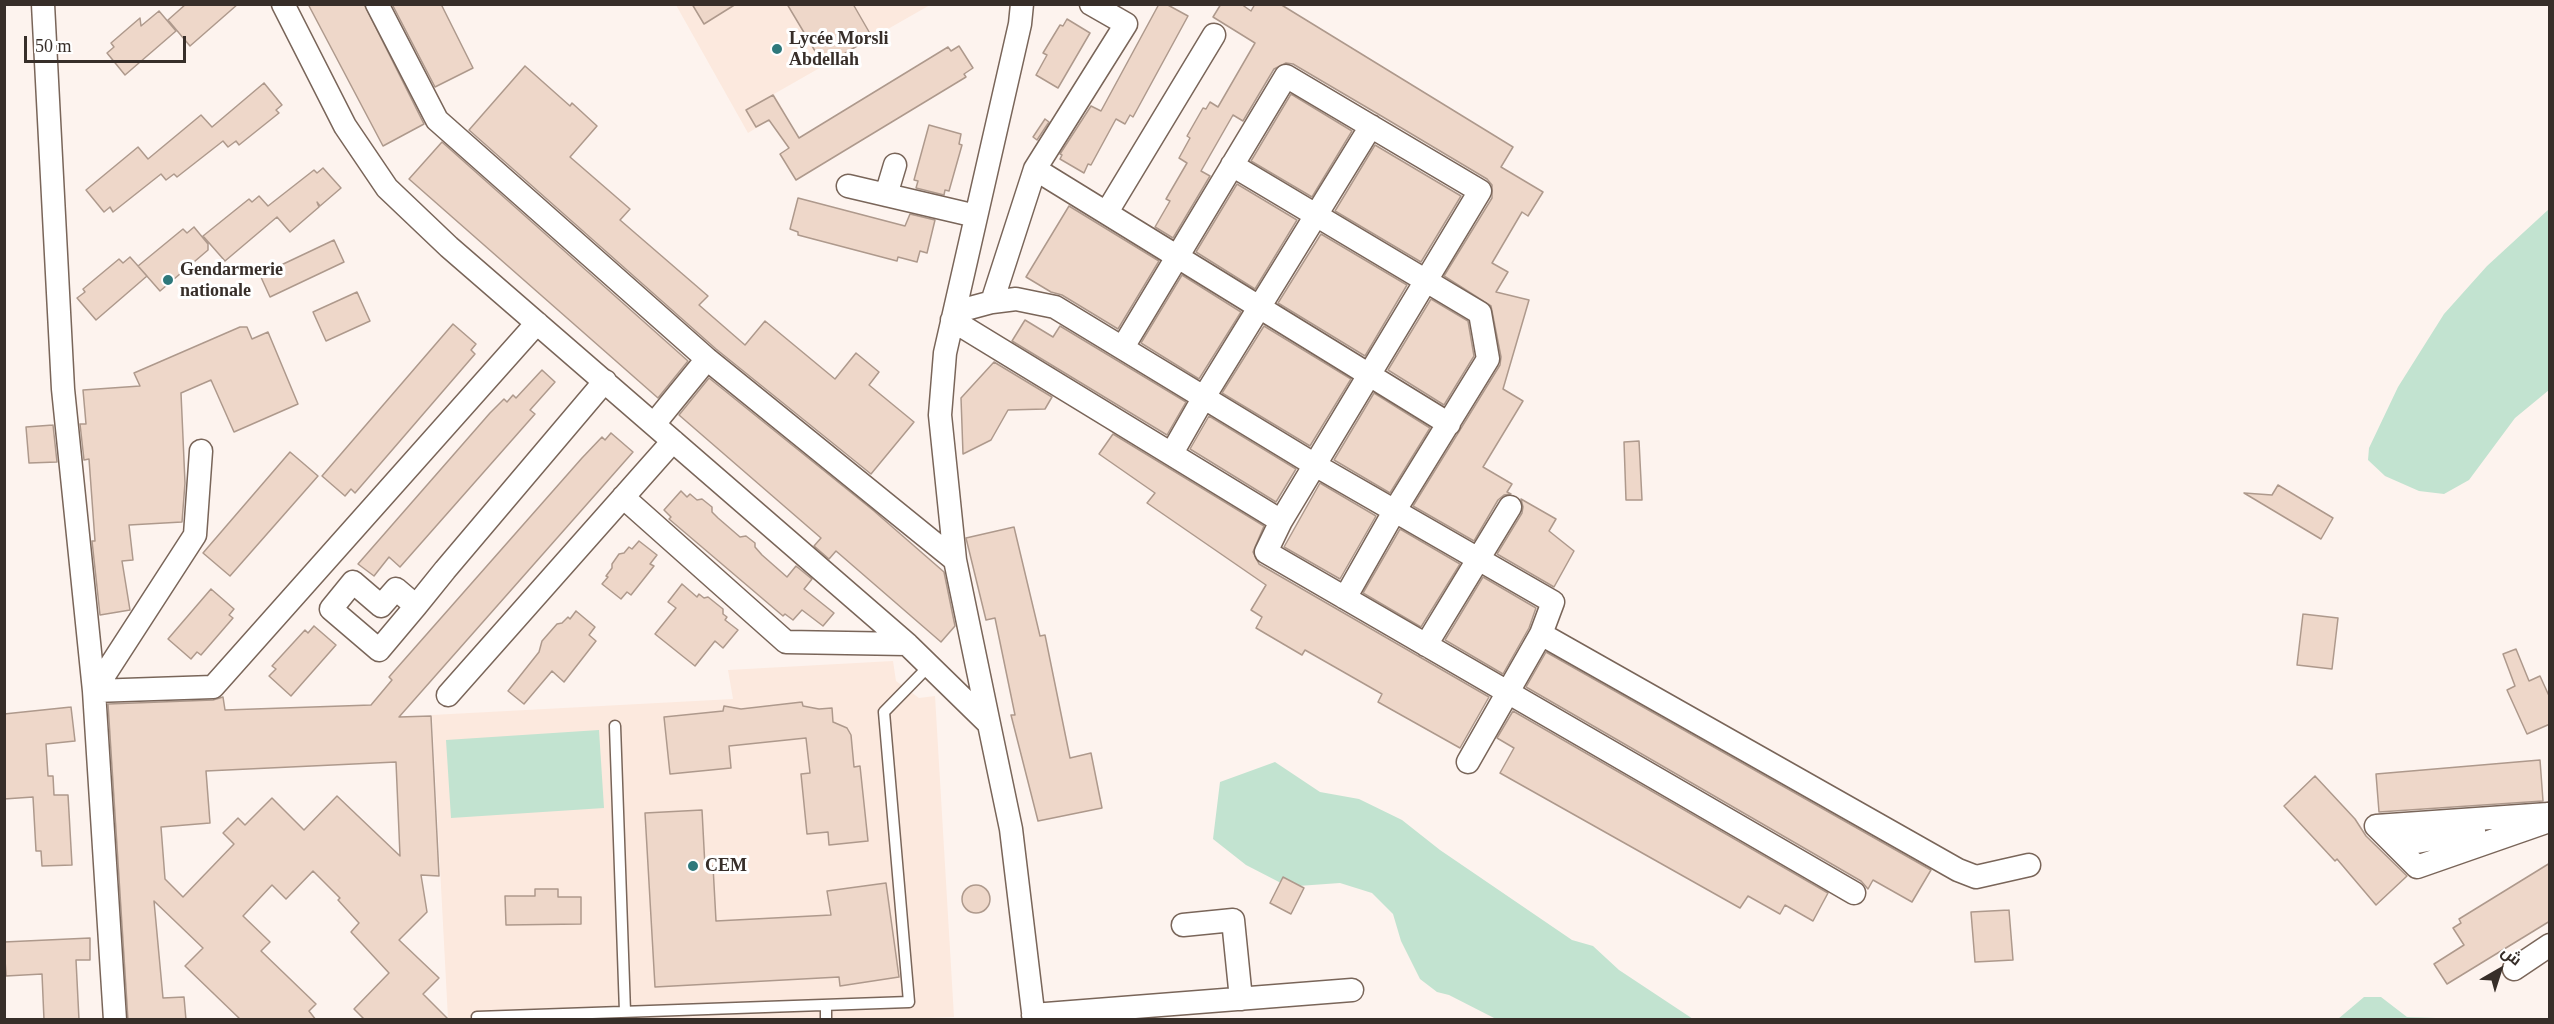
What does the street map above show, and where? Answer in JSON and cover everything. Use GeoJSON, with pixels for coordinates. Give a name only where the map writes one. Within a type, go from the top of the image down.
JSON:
{"type":"FeatureCollection","features":[{"type":"Feature","properties":{"kind":"street"},"geometry":{"type":"LineString","coordinates":[[42,4],[63,389],[94,692],[115,1020]]}},
{"type":"Feature","properties":{"kind":"street"},"geometry":{"type":"LineString","coordinates":[[283,4],[345,126],[387,188],[449,247],[907,644],[989,724]]}},
{"type":"Feature","properties":{"kind":"street"},"geometry":{"type":"LineString","coordinates":[[377,4],[437,120],[707,359],[955,560]]}},
{"type":"Feature","properties":{"kind":"street"},"geometry":{"type":"LineString","coordinates":[[1022,4],[1020,24],[945,353],[940,415],[955,560],[1011,830],[1034,1017],[1352,990]]}},
{"type":"Feature","properties":{"kind":"street"},"geometry":{"type":"LineString","coordinates":[[992,302],[1035,169],[1126,24],[1092,4]]}},
{"type":"Feature","properties":{"kind":"street"},"geometry":{"type":"LineString","coordinates":[[1107,212],[1214,35]]}},
{"type":"Feature","properties":{"kind":"street"},"geometry":{"type":"LineString","coordinates":[[1123,347],[1286,76],[1480,191],[1281,521],[1266,552],[1854,893]]}},
{"type":"Feature","properties":{"kind":"street"},"geometry":{"type":"LineString","coordinates":[[1172,453],[1258,308],[1371,126]]}},
{"type":"Feature","properties":{"kind":"street"},"geometry":{"type":"LineString","coordinates":[[886,195],[895,165]]}},
{"type":"Feature","properties":{"kind":"street"},"geometry":{"type":"LineString","coordinates":[[1232,165],[1480,313],[1488,359],[1395,510],[1345,598]]}},
{"type":"Feature","properties":{"kind":"street"},"geometry":{"type":"LineString","coordinates":[[1035,169],[1258,308],[1449,423]]}},
{"type":"Feature","properties":{"kind":"street"},"geometry":{"type":"LineString","coordinates":[[848,186],[976,216]]}},
{"type":"Feature","properties":{"kind":"street"},"geometry":{"type":"LineString","coordinates":[[953,316],[992,302],[1016,299],[1055,307],[1315,465],[1553,602],[1540,634],[1468,762]]}},
{"type":"Feature","properties":{"kind":"street"},"geometry":{"type":"LineString","coordinates":[[953,316],[1281,521]]}},
{"type":"Feature","properties":{"kind":"street"},"geometry":{"type":"LineString","coordinates":[[94,692],[213,687],[537,323]]}},
{"type":"Feature","properties":{"kind":"street"},"geometry":{"type":"LineString","coordinates":[[654,424],[707,359]]}},
{"type":"Feature","properties":{"kind":"street"},"geometry":{"type":"LineString","coordinates":[[416,606],[605,381]]}},
{"type":"Feature","properties":{"kind":"street"},"geometry":{"type":"LineString","coordinates":[[448,695],[674,441]]}},
{"type":"Feature","properties":{"kind":"street"},"geometry":{"type":"LineString","coordinates":[[94,692],[195,535],[201,451]]}},
{"type":"Feature","properties":{"kind":"street"},"geometry":{"type":"LineString","coordinates":[[623,497],[786,642],[907,644]]}},
{"type":"Feature","properties":{"kind":"street"},"geometry":{"type":"LineString","coordinates":[[1426,645],[1510,507]]}},
{"type":"Feature","properties":{"kind":"street"},"geometry":{"type":"LineString","coordinates":[[1540,634],[1958,870],[1976,877],[2029,865]]}},
{"type":"Feature","properties":{"kind":"street"},"geometry":{"type":"LineString","coordinates":[[2396,846],[2549,817]]}},
{"type":"Feature","properties":{"kind":"street"},"geometry":{"type":"LineString","coordinates":[[1183,925],[1233,920],[1240,999]]}},
{"type":"Feature","properties":{"kind":"street"},"geometry":{"type":"LineString","coordinates":[[2514,969],[2550,945]]}},
{"type":"Feature","properties":{"kind":"lane"},"geometry":{"type":"LineString","coordinates":[[477,1017],[909,1002],[884,712],[928,667]]}},
{"type":"Feature","properties":{"kind":"lane"},"geometry":{"type":"LineString","coordinates":[[615,726],[626,1012]]}},
{"type":"Feature","properties":{"kind":"lane"},"geometry":{"type":"LineString","coordinates":[[826,1005],[826,1020]]}},
{"type":"Feature","properties":{"kind":"shaded area","name":"Lycée Morsli Abdellah"},"geometry":{"type":"Polygon","coordinates":[[[676,5],[930,5],[774,94],[784,111],[748,133],[676,5]]]}},
{"type":"Feature","properties":{"kind":"shaded area","name":"CEM"},"geometry":{"type":"Polygon","coordinates":[[[893,661],[896,681],[919,698],[935,696],[954,1017],[877,1020],[448,1019],[432,715],[733,699],[728,670],[893,661]]]}},
{"type":"Feature","properties":{"kind":"green space"},"geometry":{"type":"Polygon","coordinates":[[[2549,209],[2549,390],[2515,418],[2469,480],[2444,494],[2419,491],[2385,476],[2368,460],[2369,448],[2398,387],[2444,314],[2487,266],[2549,209]]]}},
{"type":"Feature","properties":{"kind":"green space"},"geometry":{"type":"Polygon","coordinates":[[[599,730],[604,808],[451,818],[446,740],[599,730]]]}},
{"type":"Feature","properties":{"kind":"green space"},"geometry":{"type":"Polygon","coordinates":[[[1275,762],[1320,792],[1359,799],[1402,820],[1440,850],[1572,940],[1593,946],[1619,970],[1693,1019],[1496,1019],[1449,995],[1437,992],[1420,979],[1401,941],[1393,914],[1372,893],[1340,883],[1298,886],[1279,882],[1246,865],[1213,839],[1220,782],[1275,762]]]}},
{"type":"Feature","properties":{"kind":"green space"},"geometry":{"type":"Polygon","coordinates":[[[2364,997],[2381,997],[2407,1017],[2465,1019],[2338,1019],[2364,997]]]}},
{"type":"Feature","properties":{"kind":"building"},"geometry":{"type":"Polygon","coordinates":[[[186,4],[238,4],[190,46],[168,20],[186,4]]]}},
{"type":"Feature","properties":{"kind":"building"},"geometry":{"type":"Polygon","coordinates":[[[308,4],[364,4],[424,124],[383,146],[308,4]]]}},
{"type":"Feature","properties":{"kind":"building"},"geometry":{"type":"Polygon","coordinates":[[[392,4],[441,4],[473,68],[435,87],[392,4]]]}},
{"type":"Feature","properties":{"kind":"building"},"geometry":{"type":"Polygon","coordinates":[[[692,4],[736,4],[704,24],[692,4]]]}},
{"type":"Feature","properties":{"kind":"building"},"geometry":{"type":"Polygon","coordinates":[[[787,4],[853,4],[872,37],[824,66],[787,4]]]}},
{"type":"Feature","properties":{"kind":"building"},"geometry":{"type":"Polygon","coordinates":[[[1159,4],[1166,4],[1188,16],[1133,117],[1130,115],[1125,124],[1116,119],[1091,165],[1088,164],[1084,173],[1060,159],[1062,155],[1060,154],[1091,106],[1101,111],[1159,4]]]}},
{"type":"Feature","properties":{"kind":"building"},"geometry":{"type":"Polygon","coordinates":[[[1221,4],[1241,4],[1251,11],[1255,4],[1280,4],[1513,147],[1501,167],[1543,192],[1528,216],[1522,212],[1492,263],[1508,272],[1496,292],[1529,300],[1503,389],[1523,401],[1483,467],[1512,484],[1507,492],[1511,494],[1504,495],[1498,500],[1474,541],[1413,506],[1500,365],[1501,357],[1491,306],[1444,276],[1492,198],[1492,185],[1487,179],[1378,114],[1293,64],[1286,63],[1274,69],[1243,121],[1233,115],[1201,171],[1210,176],[1173,238],[1155,227],[1170,201],[1166,199],[1187,163],[1179,158],[1190,138],[1187,136],[1203,108],[1206,109],[1210,102],[1218,107],[1255,43],[1213,17],[1221,4]]]}},
{"type":"Feature","properties":{"kind":"building"},"geometry":{"type":"Polygon","coordinates":[[[159,11],[176,31],[125,75],[107,53],[114,47],[111,43],[140,18],[141,26],[159,11]]]}},
{"type":"Feature","properties":{"kind":"building"},"geometry":{"type":"Polygon","coordinates":[[[1067,19],[1090,33],[1058,88],[1036,75],[1047,55],[1043,53],[1060,25],[1063,26],[1067,19]]]}},
{"type":"Feature","properties":{"kind":"building"},"geometry":{"type":"Polygon","coordinates":[[[959,46],[973,68],[964,74],[966,77],[796,180],[780,154],[789,148],[769,120],[756,127],[746,110],[773,95],[799,138],[948,47],[951,51],[959,46]]]}},
{"type":"Feature","properties":{"kind":"building"},"geometry":{"type":"Polygon","coordinates":[[[525,66],[570,106],[572,103],[597,126],[570,157],[630,209],[620,220],[708,296],[699,305],[745,345],[765,321],[835,379],[856,353],[879,372],[869,385],[914,422],[871,474],[716,349],[469,130],[525,66]]]}},
{"type":"Feature","properties":{"kind":"building"},"geometry":{"type":"Polygon","coordinates":[[[264,83],[282,105],[276,110],[279,113],[239,145],[236,141],[228,147],[223,141],[177,177],[174,174],[166,180],[161,174],[113,212],[110,207],[104,212],[86,190],[138,147],[148,159],[201,115],[212,127],[264,83]]]}},
{"type":"Feature","properties":{"kind":"building"},"geometry":{"type":"Polygon","coordinates":[[[1291,94],[1352,131],[1312,197],[1251,161],[1291,94]]]}},
{"type":"Feature","properties":{"kind":"building"},"geometry":{"type":"Polygon","coordinates":[[[1045,119],[1049,122],[1037,140],[1033,137],[1045,119]]]}},
{"type":"Feature","properties":{"kind":"building"},"geometry":{"type":"Polygon","coordinates":[[[929,125],[961,134],[959,144],[962,145],[949,191],[945,190],[944,195],[916,188],[918,181],[914,180],[929,125]]]}},
{"type":"Feature","properties":{"kind":"building"},"geometry":{"type":"Polygon","coordinates":[[[442,142],[688,361],[658,398],[409,179],[442,142]]]}},
{"type":"Feature","properties":{"kind":"building"},"geometry":{"type":"Polygon","coordinates":[[[1375,145],[1461,196],[1421,262],[1335,211],[1375,145]]]}},
{"type":"Feature","properties":{"kind":"building"},"geometry":{"type":"Polygon","coordinates":[[[323,168],[341,188],[320,206],[317,202],[319,207],[290,232],[277,217],[225,261],[203,236],[249,199],[252,202],[259,196],[268,206],[314,170],[317,173],[323,168]]]}},
{"type":"Feature","properties":{"kind":"building"},"geometry":{"type":"Polygon","coordinates":[[[1237,184],[1297,220],[1255,289],[1196,252],[1237,184]]]}},
{"type":"Feature","properties":{"kind":"building"},"geometry":{"type":"Polygon","coordinates":[[[798,198],[905,226],[910,214],[935,220],[927,253],[920,251],[917,262],[898,257],[897,261],[798,235],[798,232],[790,229],[798,198]]]}},
{"type":"Feature","properties":{"kind":"building"},"geometry":{"type":"Polygon","coordinates":[[[1069,206],[1159,261],[1118,329],[1062,295],[1051,292],[1026,277],[1069,206]]]}},
{"type":"Feature","properties":{"kind":"building"},"geometry":{"type":"Polygon","coordinates":[[[194,227],[208,244],[208,250],[160,291],[138,266],[183,229],[187,233],[194,227]]]}},
{"type":"Feature","properties":{"kind":"building"},"geometry":{"type":"Polygon","coordinates":[[[1321,234],[1407,285],[1365,356],[1278,303],[1321,234]]]}},
{"type":"Feature","properties":{"kind":"building"},"geometry":{"type":"Polygon","coordinates":[[[334,240],[344,262],[270,297],[260,275],[334,240]]]}},
{"type":"Feature","properties":{"kind":"building"},"geometry":{"type":"Polygon","coordinates":[[[130,257],[147,276],[96,320],[77,298],[85,292],[83,289],[119,259],[123,263],[130,257]]]}},
{"type":"Feature","properties":{"kind":"building"},"geometry":{"type":"Polygon","coordinates":[[[1182,275],[1241,312],[1199,379],[1141,343],[1182,275]]]}},
{"type":"Feature","properties":{"kind":"building"},"geometry":{"type":"Polygon","coordinates":[[[357,292],[370,321],[326,341],[313,312],[357,292]]]}},
{"type":"Feature","properties":{"kind":"building"},"geometry":{"type":"Polygon","coordinates":[[[1431,299],[1468,321],[1474,356],[1444,405],[1388,370],[1431,299]]]}},
{"type":"Feature","properties":{"kind":"building"},"geometry":{"type":"Polygon","coordinates":[[[1025,320],[1053,337],[1060,326],[1186,402],[1167,435],[1012,341],[1025,320]]]}},
{"type":"Feature","properties":{"kind":"building"},"geometry":{"type":"Polygon","coordinates":[[[453,324],[476,344],[471,350],[475,354],[355,493],[351,489],[345,496],[322,476],[453,324]]]}},
{"type":"Feature","properties":{"kind":"building"},"geometry":{"type":"Polygon","coordinates":[[[1264,326],[1351,379],[1310,446],[1222,393],[1264,326]]]}},
{"type":"Feature","properties":{"kind":"building"},"geometry":{"type":"Polygon","coordinates":[[[240,327],[247,327],[252,339],[268,332],[298,404],[234,432],[211,380],[181,393],[185,483],[182,522],[129,525],[133,560],[122,561],[130,610],[100,615],[92,541],[95,541],[89,459],[84,460],[80,424],[86,424],[83,390],[140,386],[134,373],[240,327]]]}},
{"type":"Feature","properties":{"kind":"building"},"geometry":{"type":"Polygon","coordinates":[[[994,362],[1052,397],[1045,409],[1008,410],[991,440],[963,454],[961,398],[994,362]]]}},
{"type":"Feature","properties":{"kind":"building"},"geometry":{"type":"Polygon","coordinates":[[[542,370],[555,382],[530,410],[535,414],[400,567],[389,557],[374,576],[358,564],[490,413],[504,399],[507,402],[513,395],[516,398],[542,370]]]}},
{"type":"Feature","properties":{"kind":"building"},"geometry":{"type":"Polygon","coordinates":[[[709,378],[874,511],[944,572],[955,626],[941,642],[836,551],[829,559],[814,546],[821,538],[679,415],[709,378]]]}},
{"type":"Feature","properties":{"kind":"building"},"geometry":{"type":"Polygon","coordinates":[[[1374,393],[1430,428],[1390,493],[1334,460],[1374,393]]]}},
{"type":"Feature","properties":{"kind":"building"},"geometry":{"type":"Polygon","coordinates":[[[1209,416],[1296,469],[1276,502],[1190,449],[1209,416]]]}},
{"type":"Feature","properties":{"kind":"building"},"geometry":{"type":"Polygon","coordinates":[[[53,425],[57,462],[29,463],[26,427],[53,425]]]}},
{"type":"Feature","properties":{"kind":"building"},"geometry":{"type":"Polygon","coordinates":[[[611,433],[633,452],[399,717],[431,716],[439,876],[421,875],[427,912],[399,940],[439,978],[423,994],[449,1020],[365,1020],[354,1009],[389,973],[351,932],[359,923],[338,900],[340,898],[313,871],[286,899],[272,885],[243,916],[270,942],[261,951],[316,1004],[309,1011],[316,1020],[241,1020],[185,966],[203,948],[154,901],[163,998],[184,997],[186,1020],[128,1020],[108,704],[213,700],[223,697],[225,710],[371,705],[392,680],[389,677],[582,458],[602,437],[605,440],[611,433]],[[396,762],[206,771],[210,823],[161,827],[165,879],[183,897],[234,844],[223,833],[238,818],[245,825],[272,798],[304,830],[337,796],[400,856],[396,762]]]}},
{"type":"Feature","properties":{"kind":"building"},"geometry":{"type":"Polygon","coordinates":[[[1113,434],[1264,526],[1253,552],[1259,564],[1489,697],[1460,748],[1378,702],[1382,694],[1305,650],[1302,655],[1256,628],[1262,617],[1251,610],[1266,585],[1147,503],[1155,493],[1099,454],[1113,434]]]}},
{"type":"Feature","properties":{"kind":"building"},"geometry":{"type":"Polygon","coordinates":[[[1639,441],[1642,500],[1626,500],[1624,442],[1639,441]]]}},
{"type":"Feature","properties":{"kind":"building"},"geometry":{"type":"Polygon","coordinates":[[[290,452],[318,476],[230,576],[203,553],[290,452]]]}},
{"type":"Feature","properties":{"kind":"building"},"geometry":{"type":"Polygon","coordinates":[[[1320,483],[1376,516],[1340,579],[1284,547],[1320,483]]]}},
{"type":"Feature","properties":{"kind":"building"},"geometry":{"type":"Polygon","coordinates":[[[2278,485],[2333,518],[2321,539],[2244,493],[2272,495],[2278,485]]]}},
{"type":"Feature","properties":{"kind":"building"},"geometry":{"type":"Polygon","coordinates":[[[681,491],[687,497],[690,494],[697,500],[702,499],[712,507],[712,512],[718,518],[740,537],[746,536],[755,543],[755,547],[762,555],[787,577],[796,566],[812,579],[804,589],[834,613],[823,626],[802,610],[793,620],[785,614],[783,616],[669,519],[671,517],[664,510],[681,491]]]}},
{"type":"Feature","properties":{"kind":"building"},"geometry":{"type":"Polygon","coordinates":[[[1521,499],[1556,519],[1549,531],[1574,551],[1554,587],[1497,554],[1522,513],[1521,499]]]}},
{"type":"Feature","properties":{"kind":"building"},"geometry":{"type":"Polygon","coordinates":[[[1014,527],[1040,636],[1045,635],[1070,758],[1091,753],[1102,808],[1038,821],[1011,715],[1015,715],[995,618],[986,620],[966,538],[1014,527]]]}},
{"type":"Feature","properties":{"kind":"building"},"geometry":{"type":"Polygon","coordinates":[[[1400,529],[1460,564],[1421,627],[1363,593],[1400,529]]]}},
{"type":"Feature","properties":{"kind":"building"},"geometry":{"type":"Polygon","coordinates":[[[639,541],[657,555],[650,564],[654,566],[631,595],[627,592],[621,599],[602,584],[619,554],[624,553],[629,547],[632,549],[639,541]]]}},
{"type":"Feature","properties":{"kind":"building"},"geometry":{"type":"Polygon","coordinates":[[[1483,577],[1536,608],[1529,628],[1503,674],[1445,640],[1483,577]]]}},
{"type":"Feature","properties":{"kind":"building"},"geometry":{"type":"Polygon","coordinates":[[[682,584],[697,597],[699,594],[704,598],[708,597],[723,609],[723,614],[727,617],[725,620],[738,630],[723,648],[715,641],[695,666],[655,634],[676,608],[668,602],[682,584]]]}},
{"type":"Feature","properties":{"kind":"building"},"geometry":{"type":"Polygon","coordinates":[[[211,589],[234,609],[229,615],[233,618],[201,655],[197,652],[191,659],[168,639],[211,589]]]}},
{"type":"Feature","properties":{"kind":"building"},"geometry":{"type":"Polygon","coordinates":[[[576,611],[595,627],[589,635],[596,641],[564,682],[552,671],[524,704],[508,691],[539,652],[542,641],[557,624],[562,623],[568,617],[570,619],[576,611]]]}},
{"type":"Feature","properties":{"kind":"building"},"geometry":{"type":"Polygon","coordinates":[[[2303,614],[2338,618],[2332,669],[2297,665],[2303,614]]]}},
{"type":"Feature","properties":{"kind":"building"},"geometry":{"type":"Polygon","coordinates":[[[314,626],[336,645],[291,696],[269,676],[276,669],[272,666],[305,630],[308,633],[314,626]]]}},
{"type":"Feature","properties":{"kind":"building"},"geometry":{"type":"Polygon","coordinates":[[[2516,649],[2529,681],[2540,676],[2550,698],[2550,724],[2527,734],[2507,690],[2515,686],[2503,654],[2516,649]]]}},
{"type":"Feature","properties":{"kind":"building"},"geometry":{"type":"Polygon","coordinates":[[[1546,652],[1931,870],[1912,902],[1873,880],[1868,889],[1861,881],[1526,687],[1546,652]]]}},
{"type":"Feature","properties":{"kind":"building"},"geometry":{"type":"Polygon","coordinates":[[[802,702],[803,706],[819,709],[832,708],[833,722],[847,728],[851,735],[854,767],[860,766],[868,841],[829,845],[828,832],[807,834],[801,774],[810,773],[806,738],[729,746],[731,768],[670,774],[664,717],[723,711],[724,706],[741,709],[802,702]]]}},
{"type":"Feature","properties":{"kind":"building"},"geometry":{"type":"Polygon","coordinates":[[[71,707],[75,741],[46,744],[48,776],[53,776],[54,795],[68,795],[72,865],[42,866],[41,851],[36,851],[33,797],[4,799],[4,714],[71,707]]]}},
{"type":"Feature","properties":{"kind":"building"},"geometry":{"type":"Polygon","coordinates":[[[1513,711],[1828,893],[1813,921],[1785,905],[1780,914],[1748,896],[1740,908],[1500,773],[1514,748],[1497,738],[1513,711]]]}},
{"type":"Feature","properties":{"kind":"building"},"geometry":{"type":"Polygon","coordinates":[[[2540,760],[2543,801],[2379,812],[2376,774],[2540,760]]]}},
{"type":"Feature","properties":{"kind":"building"},"geometry":{"type":"Polygon","coordinates":[[[2315,776],[2355,819],[2366,836],[2407,876],[2376,905],[2337,859],[2335,861],[2284,806],[2315,776]]]}},
{"type":"Feature","properties":{"kind":"building"},"geometry":{"type":"Polygon","coordinates":[[[702,810],[705,867],[713,866],[716,921],[831,915],[827,891],[886,883],[899,977],[840,986],[839,977],[655,987],[645,813],[702,810]]]}},
{"type":"Feature","properties":{"kind":"building"},"geometry":{"type":"Polygon","coordinates":[[[2550,863],[2550,921],[2447,984],[2434,964],[2464,945],[2453,928],[2461,923],[2459,919],[2550,863]]]}},
{"type":"Feature","properties":{"kind":"building"},"geometry":{"type":"Polygon","coordinates":[[[1283,877],[1304,888],[1291,914],[1270,903],[1283,877]]]}},
{"type":"Feature","properties":{"kind":"building"},"geometry":{"type":"Polygon","coordinates":[[[976,885],[986,889],[990,899],[986,909],[976,913],[966,909],[962,899],[966,889],[976,885]]]}},
{"type":"Feature","properties":{"kind":"building"},"geometry":{"type":"Polygon","coordinates":[[[535,889],[558,889],[558,897],[581,897],[581,924],[506,925],[505,896],[535,896],[535,889]]]}},
{"type":"Feature","properties":{"kind":"building"},"geometry":{"type":"Polygon","coordinates":[[[2009,910],[2013,960],[1975,962],[1971,912],[2009,910]]]}},
{"type":"Feature","properties":{"kind":"building"},"geometry":{"type":"Polygon","coordinates":[[[90,938],[90,960],[76,960],[79,1020],[44,1020],[42,974],[6,976],[4,942],[90,938]]]}},
{"type":"Feature","properties":{"kind":"place","name":"Lycée Morsli Abdellah"},"geometry":{"type":"Point","coordinates":[777,49]}},
{"type":"Feature","properties":{"kind":"place","name":"Gendarmerie nationale"},"geometry":{"type":"Point","coordinates":[168,280]}},
{"type":"Feature","properties":{"kind":"place","name":"CEM"},"geometry":{"type":"Point","coordinates":[693,866]}}]}
